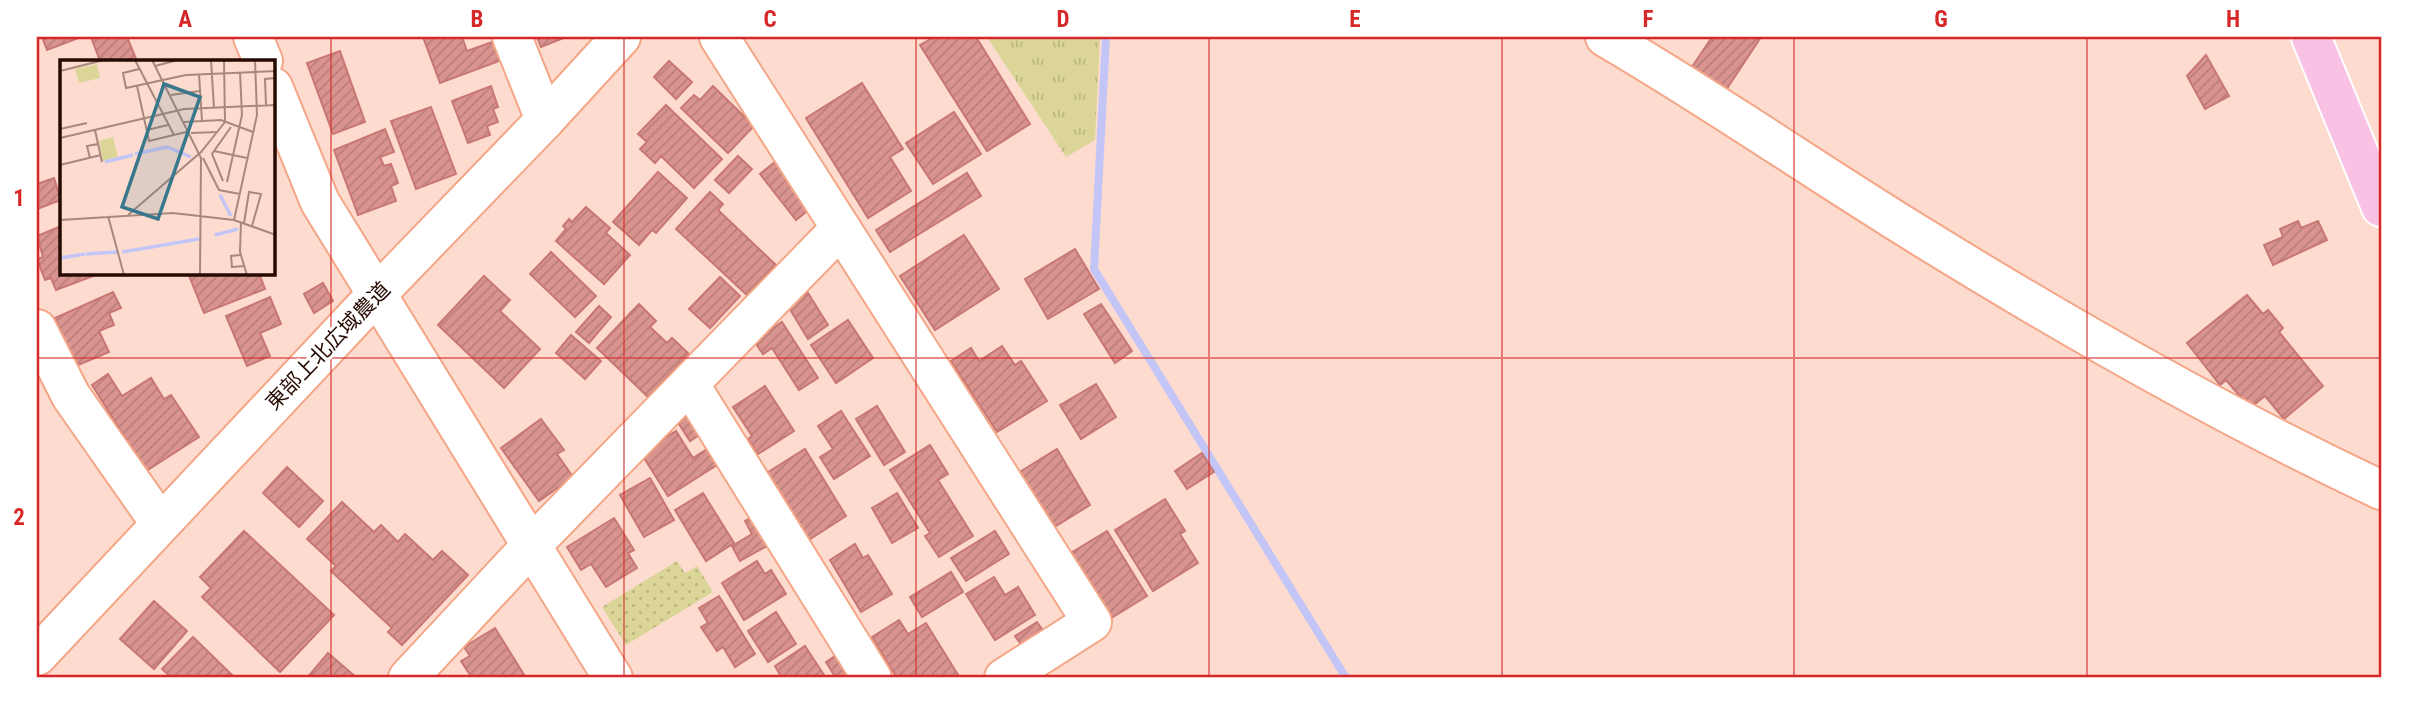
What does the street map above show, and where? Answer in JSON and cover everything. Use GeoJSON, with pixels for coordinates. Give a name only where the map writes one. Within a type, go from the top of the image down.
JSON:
{"type":"FeatureCollection","features":[{"type":"Feature","properties":{"kind":"main road"},"geometry":{"type":"LineString","coordinates":[[2311,37],[2381,207]]}},
{"type":"Feature","properties":{"kind":"street"},"geometry":{"type":"LineString","coordinates":[[253,37],[263,60]]}},
{"type":"Feature","properties":{"kind":"street"},"geometry":{"type":"LineString","coordinates":[[512,37],[545,121]]}},
{"type":"Feature","properties":{"kind":"street","name":"東部上北広域農道"},"geometry":{"type":"LineString","coordinates":[[37,656],[160,523],[545,121],[621,37]]}},
{"type":"Feature","properties":{"kind":"street"},"geometry":{"type":"LineString","coordinates":[[719,37],[1093,622],[1004,678]]}},
{"type":"Feature","properties":{"kind":"street"},"geometry":{"type":"LineString","coordinates":[[1605,37],[1923,238],[2118,353],[2330,466],[2381,490]]}},
{"type":"Feature","properties":{"kind":"street"},"geometry":{"type":"LineString","coordinates":[[275,92],[320,202],[613,678]]}},
{"type":"Feature","properties":{"kind":"street"},"geometry":{"type":"LineString","coordinates":[[408,678],[530,547],[841,228]]}},
{"type":"Feature","properties":{"kind":"street"},"geometry":{"type":"LineString","coordinates":[[37,329],[71,396],[160,523]]}},
{"type":"Feature","properties":{"kind":"street"},"geometry":{"type":"LineString","coordinates":[[690,385],[872,678]]}},
{"type":"Feature","properties":{"kind":"green space"},"geometry":{"type":"Polygon","coordinates":[[[987,37],[1100,37],[1095,140],[1066,157],[987,37]]]}},
{"type":"Feature","properties":{"kind":"green space"},"geometry":{"type":"Polygon","coordinates":[[[677,561],[685,573],[697,566],[713,592],[626,645],[602,607],[677,561]]]}},
{"type":"Feature","properties":{"kind":"building"},"geometry":{"type":"Polygon","coordinates":[[[42,37],[81,37],[47,50],[42,37]]]}},
{"type":"Feature","properties":{"kind":"building"},"geometry":{"type":"Polygon","coordinates":[[[91,37],[127,37],[137,60],[100,60],[91,37]]]}},
{"type":"Feature","properties":{"kind":"building"},"geometry":{"type":"Polygon","coordinates":[[[423,37],[462,37],[467,51],[495,41],[502,60],[440,83],[423,37]]]}},
{"type":"Feature","properties":{"kind":"building"},"geometry":{"type":"Polygon","coordinates":[[[537,37],[566,37],[541,47],[537,37]]]}},
{"type":"Feature","properties":{"kind":"building"},"geometry":{"type":"Polygon","coordinates":[[[934,37],[976,37],[1030,124],[987,151],[920,45],[934,37]]]}},
{"type":"Feature","properties":{"kind":"building"},"geometry":{"type":"Polygon","coordinates":[[[1712,37],[1761,37],[1724,93],[1690,70],[1712,37]]]}},
{"type":"Feature","properties":{"kind":"building"},"geometry":{"type":"Polygon","coordinates":[[[340,51],[365,122],[333,134],[307,63],[340,51]]]}},
{"type":"Feature","properties":{"kind":"building"},"geometry":{"type":"Polygon","coordinates":[[[2206,55],[2229,96],[2205,109],[2187,76],[2206,55]]]}},
{"type":"Feature","properties":{"kind":"building"},"geometry":{"type":"Polygon","coordinates":[[[669,61],[692,82],[676,99],[654,77],[669,61]]]}},
{"type":"Feature","properties":{"kind":"building"},"geometry":{"type":"Polygon","coordinates":[[[862,83],[903,149],[890,157],[911,191],[868,218],[806,118],[862,83]]]}},
{"type":"Feature","properties":{"kind":"building"},"geometry":{"type":"Polygon","coordinates":[[[491,86],[498,107],[493,109],[498,122],[487,126],[490,135],[468,143],[452,101],[491,86]]]}},
{"type":"Feature","properties":{"kind":"building"},"geometry":{"type":"Polygon","coordinates":[[[713,86],[754,126],[728,153],[681,108],[694,95],[700,100],[713,86]]]}},
{"type":"Feature","properties":{"kind":"building"},"geometry":{"type":"Polygon","coordinates":[[[666,105],[722,159],[694,188],[661,156],[655,163],[640,149],[647,142],[638,134],[666,105]]]}},
{"type":"Feature","properties":{"kind":"building"},"geometry":{"type":"Polygon","coordinates":[[[431,107],[456,174],[416,189],[391,121],[431,107]]]}},
{"type":"Feature","properties":{"kind":"building"},"geometry":{"type":"Polygon","coordinates":[[[954,112],[981,154],[933,184],[906,143],[954,112]]]}},
{"type":"Feature","properties":{"kind":"building"},"geometry":{"type":"Polygon","coordinates":[[[385,129],[394,152],[380,157],[384,166],[391,164],[398,183],[391,186],[396,201],[358,215],[334,150],[385,129]]]}},
{"type":"Feature","properties":{"kind":"building"},"geometry":{"type":"Polygon","coordinates":[[[738,156],[752,169],[729,193],[715,180],[738,156]]]}},
{"type":"Feature","properties":{"kind":"building"},"geometry":{"type":"Polygon","coordinates":[[[780,158],[817,203],[796,220],[760,174],[780,158]]]}},
{"type":"Feature","properties":{"kind":"building"},"geometry":{"type":"Polygon","coordinates":[[[658,172],[687,198],[656,233],[652,230],[639,245],[613,222],[658,172]]]}},
{"type":"Feature","properties":{"kind":"building"},"geometry":{"type":"Polygon","coordinates":[[[967,173],[981,196],[890,252],[876,230],[967,173]]]}},
{"type":"Feature","properties":{"kind":"building"},"geometry":{"type":"Polygon","coordinates":[[[54,178],[60,200],[37,209],[37,184],[54,178]]]}},
{"type":"Feature","properties":{"kind":"building"},"geometry":{"type":"Polygon","coordinates":[[[710,192],[723,204],[718,210],[776,265],[748,296],[676,229],[710,192]]]}},
{"type":"Feature","properties":{"kind":"building"},"geometry":{"type":"Polygon","coordinates":[[[586,207],[610,228],[606,233],[630,255],[604,284],[556,241],[566,229],[563,226],[569,219],[572,222],[586,207]]]}},
{"type":"Feature","properties":{"kind":"building"},"geometry":{"type":"Polygon","coordinates":[[[2298,221],[2301,228],[2318,221],[2327,240],[2273,265],[2264,245],[2283,237],[2280,229],[2298,221]]]}},
{"type":"Feature","properties":{"kind":"building"},"geometry":{"type":"Polygon","coordinates":[[[60,226],[60,275],[96,275],[56,290],[51,278],[45,280],[37,259],[43,257],[37,236],[60,226]]]}},
{"type":"Feature","properties":{"kind":"building"},"geometry":{"type":"Polygon","coordinates":[[[964,235],[999,289],[935,330],[900,276],[964,235]]]}},
{"type":"Feature","properties":{"kind":"building"},"geometry":{"type":"Polygon","coordinates":[[[1075,249],[1099,289],[1048,319],[1025,279],[1075,249]]]}},
{"type":"Feature","properties":{"kind":"building"},"geometry":{"type":"Polygon","coordinates":[[[551,252],[596,296],[575,317],[530,274],[551,252]]]}},
{"type":"Feature","properties":{"kind":"building"},"geometry":{"type":"Polygon","coordinates":[[[189,275],[260,275],[265,289],[204,313],[189,275]]]}},
{"type":"Feature","properties":{"kind":"building"},"geometry":{"type":"Polygon","coordinates":[[[484,276],[510,300],[500,311],[540,349],[504,388],[438,325],[484,276]]]}},
{"type":"Feature","properties":{"kind":"building"},"geometry":{"type":"Polygon","coordinates":[[[720,277],[740,296],[710,328],[689,309],[720,277]]]}},
{"type":"Feature","properties":{"kind":"building"},"geometry":{"type":"Polygon","coordinates":[[[323,283],[333,301],[314,313],[304,294],[323,283]]]}},
{"type":"Feature","properties":{"kind":"building"},"geometry":{"type":"Polygon","coordinates":[[[113,292],[121,308],[109,313],[114,325],[99,331],[109,352],[76,366],[55,318],[113,292]]]}},
{"type":"Feature","properties":{"kind":"building"},"geometry":{"type":"Polygon","coordinates":[[[808,293],[828,325],[808,339],[788,306],[808,293]]]}},
{"type":"Feature","properties":{"kind":"building"},"geometry":{"type":"Polygon","coordinates":[[[2247,295],[2263,314],[2268,310],[2283,328],[2279,332],[2323,386],[2284,419],[2265,396],[2250,408],[2226,380],[2220,385],[2187,343],[2247,295]]]}},
{"type":"Feature","properties":{"kind":"building"},"geometry":{"type":"Polygon","coordinates":[[[270,297],[281,324],[260,333],[270,356],[247,366],[226,316],[270,297]]]}},
{"type":"Feature","properties":{"kind":"building"},"geometry":{"type":"Polygon","coordinates":[[[639,304],[656,321],[650,327],[667,343],[672,338],[689,354],[648,397],[597,348],[639,304]]]}},
{"type":"Feature","properties":{"kind":"building"},"geometry":{"type":"Polygon","coordinates":[[[1101,304],[1132,351],[1115,363],[1084,314],[1101,304]]]}},
{"type":"Feature","properties":{"kind":"building"},"geometry":{"type":"Polygon","coordinates":[[[599,306],[611,317],[589,343],[576,332],[599,306]]]}},
{"type":"Feature","properties":{"kind":"building"},"geometry":{"type":"Polygon","coordinates":[[[848,320],[873,358],[836,383],[811,345],[848,320]]]}},
{"type":"Feature","properties":{"kind":"building"},"geometry":{"type":"Polygon","coordinates":[[[782,322],[818,378],[799,390],[772,348],[763,354],[754,341],[782,322]]]}},
{"type":"Feature","properties":{"kind":"building"},"geometry":{"type":"Polygon","coordinates":[[[571,335],[601,361],[585,379],[556,353],[571,335]]]}},
{"type":"Feature","properties":{"kind":"building"},"geometry":{"type":"Polygon","coordinates":[[[1002,346],[1015,365],[1021,361],[1047,401],[997,432],[951,361],[971,348],[979,361],[1002,346]]]}},
{"type":"Feature","properties":{"kind":"building"},"geometry":{"type":"Polygon","coordinates":[[[108,374],[122,396],[151,378],[164,399],[171,395],[199,437],[146,471],[92,385],[108,374]]]}},
{"type":"Feature","properties":{"kind":"building"},"geometry":{"type":"Polygon","coordinates":[[[1096,384],[1116,417],[1081,439],[1060,405],[1096,384]]]}},
{"type":"Feature","properties":{"kind":"building"},"geometry":{"type":"Polygon","coordinates":[[[765,386],[794,431],[758,454],[748,439],[752,436],[733,407],[765,386]]]}},
{"type":"Feature","properties":{"kind":"building"},"geometry":{"type":"Polygon","coordinates":[[[877,406],[905,452],[884,465],[856,419],[877,406]]]}},
{"type":"Feature","properties":{"kind":"building"},"geometry":{"type":"Polygon","coordinates":[[[692,411],[705,431],[690,441],[677,421],[692,411]]]}},
{"type":"Feature","properties":{"kind":"building"},"geometry":{"type":"Polygon","coordinates":[[[841,411],[870,456],[834,479],[820,457],[833,449],[818,426],[841,411]]]}},
{"type":"Feature","properties":{"kind":"building"},"geometry":{"type":"Polygon","coordinates":[[[541,419],[564,450],[557,454],[573,477],[539,501],[501,448],[541,419]]]}},
{"type":"Feature","properties":{"kind":"building"},"geometry":{"type":"Polygon","coordinates":[[[676,431],[693,458],[715,444],[725,460],[668,496],[641,453],[676,431]]]}},
{"type":"Feature","properties":{"kind":"building"},"geometry":{"type":"Polygon","coordinates":[[[930,445],[948,474],[938,480],[973,536],[939,557],[925,536],[930,533],[890,470],[930,445]]]}},
{"type":"Feature","properties":{"kind":"building"},"geometry":{"type":"Polygon","coordinates":[[[805,449],[846,516],[807,541],[765,474],[805,449]]]}},
{"type":"Feature","properties":{"kind":"building"},"geometry":{"type":"Polygon","coordinates":[[[1057,449],[1090,505],[1051,529],[1018,473],[1057,449]]]}},
{"type":"Feature","properties":{"kind":"building"},"geometry":{"type":"Polygon","coordinates":[[[1202,453],[1214,472],[1187,489],[1175,471],[1202,453]]]}},
{"type":"Feature","properties":{"kind":"building"},"geometry":{"type":"Polygon","coordinates":[[[287,467],[323,501],[299,527],[263,493],[287,467]]]}},
{"type":"Feature","properties":{"kind":"building"},"geometry":{"type":"Polygon","coordinates":[[[650,478],[674,520],[644,537],[620,495],[650,478]]]}},
{"type":"Feature","properties":{"kind":"building"},"geometry":{"type":"Polygon","coordinates":[[[703,493],[734,543],[706,561],[675,510],[703,493]]]}},
{"type":"Feature","properties":{"kind":"building"},"geometry":{"type":"Polygon","coordinates":[[[897,493],[918,528],[892,543],[872,508],[897,493]]]}},
{"type":"Feature","properties":{"kind":"building"},"geometry":{"type":"Polygon","coordinates":[[[1165,499],[1185,531],[1180,534],[1198,563],[1153,591],[1115,530],[1165,499]]]}},
{"type":"Feature","properties":{"kind":"building"},"geometry":{"type":"Polygon","coordinates":[[[342,502],[374,532],[381,525],[398,542],[405,534],[433,560],[442,551],[468,575],[402,645],[388,632],[392,628],[331,571],[336,566],[307,539],[342,502]]]}},
{"type":"Feature","properties":{"kind":"building"},"geometry":{"type":"Polygon","coordinates":[[[760,513],[776,541],[740,561],[732,546],[752,534],[745,521],[760,513]]]}},
{"type":"Feature","properties":{"kind":"building"},"geometry":{"type":"Polygon","coordinates":[[[614,518],[634,550],[628,553],[637,568],[606,587],[591,564],[581,570],[567,547],[614,518]]]}},
{"type":"Feature","properties":{"kind":"building"},"geometry":{"type":"Polygon","coordinates":[[[244,531],[334,615],[280,672],[202,597],[211,588],[200,577],[244,531]]]}},
{"type":"Feature","properties":{"kind":"building"},"geometry":{"type":"Polygon","coordinates":[[[995,531],[1009,554],[966,581],[951,558],[995,531]]]}},
{"type":"Feature","properties":{"kind":"building"},"geometry":{"type":"Polygon","coordinates":[[[1107,531],[1147,596],[1110,619],[1069,554],[1107,531]]]}},
{"type":"Feature","properties":{"kind":"building"},"geometry":{"type":"Polygon","coordinates":[[[855,544],[863,558],[868,555],[892,594],[861,612],[830,560],[855,544]]]}},
{"type":"Feature","properties":{"kind":"building"},"geometry":{"type":"Polygon","coordinates":[[[757,561],[765,574],[771,570],[786,594],[744,620],[722,583],[757,561]]]}},
{"type":"Feature","properties":{"kind":"building"},"geometry":{"type":"Polygon","coordinates":[[[951,572],[963,592],[922,617],[910,597],[951,572]]]}},
{"type":"Feature","properties":{"kind":"building"},"geometry":{"type":"Polygon","coordinates":[[[994,577],[1005,595],[1018,587],[1035,615],[995,640],[966,594],[994,577]]]}},
{"type":"Feature","properties":{"kind":"building"},"geometry":{"type":"Polygon","coordinates":[[[719,596],[755,654],[735,667],[723,647],[717,651],[701,627],[708,623],[699,608],[719,596]]]}},
{"type":"Feature","properties":{"kind":"building"},"geometry":{"type":"Polygon","coordinates":[[[154,601],[187,631],[154,669],[120,639],[154,601]]]}},
{"type":"Feature","properties":{"kind":"building"},"geometry":{"type":"Polygon","coordinates":[[[776,612],[796,644],[768,662],[748,631],[776,612]]]}},
{"type":"Feature","properties":{"kind":"building"},"geometry":{"type":"Polygon","coordinates":[[[899,620],[908,634],[926,623],[960,678],[897,678],[872,637],[899,620]]]}},
{"type":"Feature","properties":{"kind":"building"},"geometry":{"type":"Polygon","coordinates":[[[1037,622],[1047,636],[1025,650],[1015,636],[1037,622]]]}},
{"type":"Feature","properties":{"kind":"building"},"geometry":{"type":"Polygon","coordinates":[[[495,628],[526,678],[472,678],[461,661],[470,656],[464,647],[495,628]]]}},
{"type":"Feature","properties":{"kind":"building"},"geometry":{"type":"Polygon","coordinates":[[[193,637],[233,676],[232,678],[172,678],[162,669],[193,637]]]}},
{"type":"Feature","properties":{"kind":"building"},"geometry":{"type":"Polygon","coordinates":[[[805,646],[826,678],[782,678],[775,666],[805,646]]]}},
{"type":"Feature","properties":{"kind":"building"},"geometry":{"type":"Polygon","coordinates":[[[844,650],[857,670],[845,678],[836,678],[826,662],[844,650]]]}},
{"type":"Feature","properties":{"kind":"building"},"geometry":{"type":"Polygon","coordinates":[[[328,653],[357,678],[307,678],[328,653]]]}},
{"type":"Feature","properties":{"kind":"waterway"},"geometry":{"type":"LineString","coordinates":[[1106,37],[1094,269],[1346,678]]}}]}
